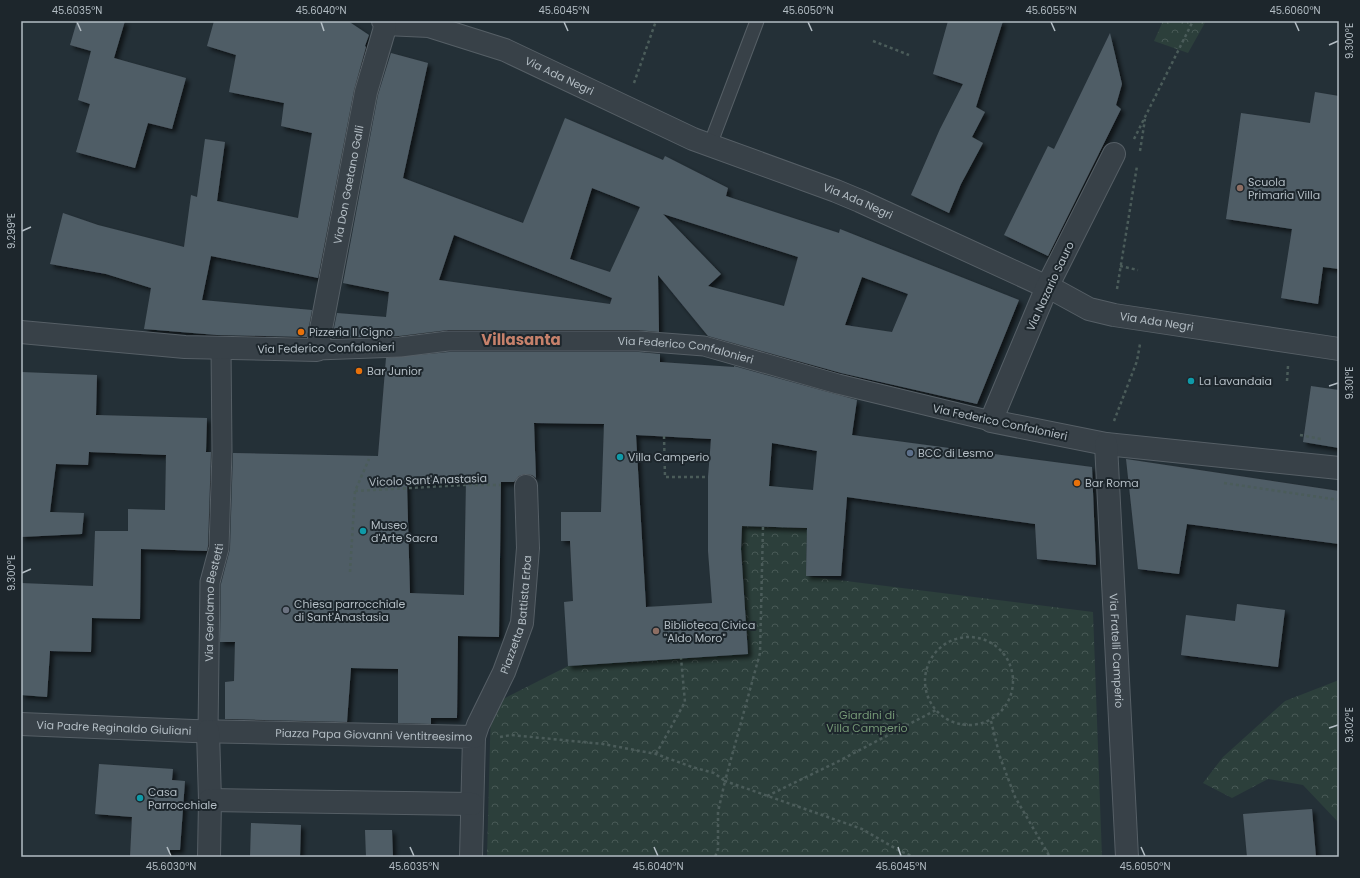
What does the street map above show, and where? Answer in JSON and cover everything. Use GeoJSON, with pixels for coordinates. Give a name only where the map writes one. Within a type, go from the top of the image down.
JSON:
{"type":"FeatureCollection","features":[{"type":"Feature","properties":{"kind":"street","name":"Via Ada Negri"},"geometry":{"type":"LineString","coordinates":[[384,22],[429,26],[505,50],[693,139],[860,201],[1047,287],[1089,309],[1160,323],[1339,349]]}},
{"type":"Feature","properties":{"kind":"street","name":"Via Don Gaetano Galli"},"geometry":{"type":"LineString","coordinates":[[317,350],[366,92],[384,31],[384,22]]}},
{"type":"Feature","properties":{"kind":"street","name":"Via Nazario Sauro"},"geometry":{"type":"LineString","coordinates":[[991,421],[1047,287],[1114,154]]}},
{"type":"Feature","properties":{"kind":"street","name":"Via Federico Confalonieri"},"geometry":{"type":"LineString","coordinates":[[21,332],[177,346],[317,350],[400,347],[448,341],[639,341],[704,346],[838,384],[991,421],[1106,444],[1339,468]]}},
{"type":"Feature","properties":{"kind":"street","name":"Via Gerolamo Bestetti"},"geometry":{"type":"LineString","coordinates":[[209,857],[210,800],[208,731],[210,582],[219,548],[222,450],[221,348]]}},
{"type":"Feature","properties":{"kind":"street","name":"Via Fratelli Camperio"},"geometry":{"type":"LineString","coordinates":[[1106,444],[1126,857]]}},
{"type":"Feature","properties":{"kind":"street","name":"Piazzetta Battista Erba"},"geometry":{"type":"LineString","coordinates":[[474,737],[478,725],[504,672],[522,623],[528,548],[526,486]]}},
{"type":"Feature","properties":{"kind":"street","name":"Via Padre Reginaldo Giuliani"},"geometry":{"type":"LineString","coordinates":[[21,724],[208,731]]}},
{"type":"Feature","properties":{"kind":"street","name":"Piazza Papa Giovanni Ventitreesimo"},"geometry":{"type":"LineString","coordinates":[[208,731],[474,737],[471,857]]}},
{"type":"Feature","properties":{"kind":"street"},"geometry":{"type":"LineString","coordinates":[[210,800],[472,804]]}},
{"type":"Feature","properties":{"kind":"lane"},"geometry":{"type":"LineString","coordinates":[[710,145],[757,21]]}},
{"type":"Feature","properties":{"kind":"path"},"geometry":{"type":"LineString","coordinates":[[626,106],[656,21]]}},
{"type":"Feature","properties":{"kind":"path"},"geometry":{"type":"LineString","coordinates":[[1146,114],[1194,21]]}},
{"type":"Feature","properties":{"kind":"path"},"geometry":{"type":"LineString","coordinates":[[873,41],[909,55]]}},
{"type":"Feature","properties":{"kind":"path"},"geometry":{"type":"LineString","coordinates":[[1114,314],[1120,266],[1131,204]]}},
{"type":"Feature","properties":{"kind":"path"},"geometry":{"type":"LineString","coordinates":[[1120,266],[1138,270]]}},
{"type":"Feature","properties":{"kind":"path"},"geometry":{"type":"LineString","coordinates":[[1106,444],[1137,361],[1140,343]]}},
{"type":"Feature","properties":{"kind":"path"},"geometry":{"type":"LineString","coordinates":[[664,436],[666,477],[708,477]]}},
{"type":"Feature","properties":{"kind":"path"},"geometry":{"type":"LineString","coordinates":[[350,572],[355,491],[369,459]]}},
{"type":"Feature","properties":{"kind":"path"},"geometry":{"type":"LineString","coordinates":[[1220,483],[1339,500]]}},
{"type":"Feature","properties":{"kind":"path","name":"Vicolo Sant'Anastasia"},"geometry":{"type":"LineString","coordinates":[[355,491],[465,485],[526,486]]}},
{"type":"Feature","properties":{"kind":"path"},"geometry":{"type":"LineString","coordinates":[[715,857],[718,849],[718,812],[760,653],[763,527]]}},
{"type":"Feature","properties":{"kind":"path"},"geometry":{"type":"LineString","coordinates":[[958,637],[983,638],[1004,653],[1014,677],[1009,702],[991,721],[966,727],[942,718],[936,710],[927,698],[924,672],[936,650],[958,637]]}},
{"type":"Feature","properties":{"kind":"path"},"geometry":{"type":"LineString","coordinates":[[656,754],[685,702],[681,658]]}},
{"type":"Feature","properties":{"kind":"path"},"geometry":{"type":"LineString","coordinates":[[767,796],[835,763],[936,710]]}},
{"type":"Feature","properties":{"kind":"path"},"geometry":{"type":"LineString","coordinates":[[991,721],[1000,757],[1015,797],[1050,857]]}},
{"type":"Feature","properties":{"kind":"path"},"geometry":{"type":"LineString","coordinates":[[474,737],[490,738],[519,735],[603,744],[656,754],[714,773],[725,781],[862,829],[898,850],[914,857]]}},
{"type":"Feature","properties":{"kind":"green space"},"geometry":{"type":"Polygon","coordinates":[[[1163,21],[1206,21],[1188,53],[1154,41],[1163,21]]]}},
{"type":"Feature","properties":{"kind":"green space","name":"Giardini di Villa Camperio"},"geometry":{"type":"Polygon","coordinates":[[[742,526],[807,528],[806,576],[1093,612],[1102,857],[487,857],[491,705],[568,666],[748,654],[741,549],[742,526]]]}},
{"type":"Feature","properties":{"kind":"green space"},"geometry":{"type":"Polygon","coordinates":[[[1339,680],[1339,823],[1303,785],[1268,779],[1232,798],[1203,783],[1223,757],[1285,701],[1339,680]]]}},
{"type":"Feature","properties":{"kind":"building"},"geometry":{"type":"Polygon","coordinates":[[[77,21],[125,21],[114,58],[186,78],[172,129],[148,123],[135,168],[76,152],[90,104],[78,100],[91,51],[70,45],[77,21]]]}},
{"type":"Feature","properties":{"kind":"building"},"geometry":{"type":"Polygon","coordinates":[[[214,21],[348,21],[369,35],[354,90],[318,278],[211,256],[202,300],[312,310],[307,337],[217,335],[144,329],[151,288],[106,274],[50,264],[63,213],[98,225],[184,247],[191,195],[197,197],[205,139],[225,142],[217,201],[298,218],[312,133],[281,126],[284,103],[229,92],[236,55],[207,46],[214,21]]]}},
{"type":"Feature","properties":{"kind":"building"},"geometry":{"type":"Polygon","coordinates":[[[948,21],[1003,21],[976,107],[985,112],[972,137],[983,143],[961,184],[949,213],[911,195],[940,129],[963,84],[933,74],[948,21]]]}},
{"type":"Feature","properties":{"kind":"building"},"geometry":{"type":"Polygon","coordinates":[[[1110,33],[1122,84],[1116,105],[1121,109],[1048,256],[1004,235],[1048,146],[1054,149],[1110,33]]]}},
{"type":"Feature","properties":{"kind":"building"},"geometry":{"type":"Polygon","coordinates":[[[391,53],[428,63],[403,178],[523,223],[565,118],[663,160],[665,156],[728,188],[726,196],[839,233],[840,229],[1019,300],[977,404],[841,373],[708,336],[658,275],[659,332],[639,330],[448,330],[399,336],[332,338],[337,313],[386,317],[389,292],[343,283],[378,95],[391,53]],[[592,188],[570,259],[610,272],[640,207],[592,188]],[[663,214],[721,274],[708,286],[784,306],[798,257],[663,214]],[[454,235],[439,280],[610,304],[612,298],[454,235]],[[862,277],[845,325],[892,332],[908,294],[862,277]]]}},
{"type":"Feature","properties":{"kind":"building"},"geometry":{"type":"Polygon","coordinates":[[[1315,92],[1339,96],[1339,269],[1323,267],[1318,304],[1281,298],[1292,229],[1226,219],[1241,113],[1310,123],[1315,92]]]}},
{"type":"Feature","properties":{"kind":"building"},"geometry":{"type":"Polygon","coordinates":[[[449,352],[639,352],[660,354],[660,362],[734,366],[857,400],[852,435],[1092,467],[1096,565],[1037,559],[1035,524],[847,497],[841,576],[806,576],[807,528],[742,526],[741,549],[748,654],[568,666],[564,602],[573,601],[570,541],[561,541],[561,512],[601,512],[604,424],[534,423],[536,478],[532,475],[525,474],[519,476],[514,482],[501,482],[499,637],[458,636],[457,718],[431,718],[431,724],[398,723],[398,669],[351,668],[347,722],[225,719],[225,682],[234,681],[235,642],[220,642],[221,584],[230,549],[233,453],[378,456],[386,358],[449,352]],[[636,435],[646,607],[712,603],[708,551],[708,477],[711,439],[636,435]],[[772,443],[769,486],[813,490],[817,451],[772,443]],[[466,480],[407,484],[410,593],[464,595],[466,480]]]}},
{"type":"Feature","properties":{"kind":"building"},"geometry":{"type":"Polygon","coordinates":[[[21,372],[97,375],[96,415],[207,418],[206,452],[211,452],[207,551],[141,549],[140,619],[92,618],[91,652],[50,651],[47,697],[21,695],[21,583],[93,586],[95,531],[128,531],[128,509],[165,510],[166,455],[89,452],[88,465],[56,464],[50,512],[84,513],[82,534],[21,537],[21,372]]]}},
{"type":"Feature","properties":{"kind":"building"},"geometry":{"type":"Polygon","coordinates":[[[1311,386],[1339,390],[1339,448],[1303,442],[1311,386]]]}},
{"type":"Feature","properties":{"kind":"building"},"geometry":{"type":"Polygon","coordinates":[[[1126,459],[1339,491],[1339,544],[1187,524],[1179,574],[1138,569],[1126,459]]]}},
{"type":"Feature","properties":{"kind":"building"},"geometry":{"type":"Polygon","coordinates":[[[1237,604],[1285,610],[1278,667],[1181,655],[1186,615],[1235,621],[1237,604]]]}},
{"type":"Feature","properties":{"kind":"building","name":"Casa Parrocchiale"},"geometry":{"type":"Polygon","coordinates":[[[99,764],[173,769],[172,780],[185,781],[180,850],[170,850],[169,857],[130,857],[132,817],[95,814],[99,764]]]}},
{"type":"Feature","properties":{"kind":"building"},"geometry":{"type":"Polygon","coordinates":[[[1312,809],[1316,857],[1247,857],[1243,814],[1312,809]]]}},
{"type":"Feature","properties":{"kind":"building"},"geometry":{"type":"Polygon","coordinates":[[[251,823],[301,825],[300,857],[250,857],[251,823]]]}},
{"type":"Feature","properties":{"kind":"building"},"geometry":{"type":"Polygon","coordinates":[[[365,830],[392,830],[393,857],[366,857],[365,830]]]}},
{"type":"Feature","properties":{"kind":"place","name":"Scuola Primaria Villa"},"geometry":{"type":"Point","coordinates":[1240,188]}},
{"type":"Feature","properties":{"kind":"place","name":"Pizzeria Il Cigno"},"geometry":{"type":"Point","coordinates":[301,332]}},
{"type":"Feature","properties":{"kind":"place","name":"Bar Junior"},"geometry":{"type":"Point","coordinates":[359,371]}},
{"type":"Feature","properties":{"kind":"place","name":"La Lavandaia"},"geometry":{"type":"Point","coordinates":[1191,381]}},
{"type":"Feature","properties":{"kind":"place","name":"BCC di Lesmo"},"geometry":{"type":"Point","coordinates":[910,453]}},
{"type":"Feature","properties":{"kind":"place","name":"Villa Camperio"},"geometry":{"type":"Point","coordinates":[620,457]}},
{"type":"Feature","properties":{"kind":"place","name":"Bar Roma"},"geometry":{"type":"Point","coordinates":[1077,483]}},
{"type":"Feature","properties":{"kind":"place","name":"Museo d'Arte Sacra"},"geometry":{"type":"Point","coordinates":[363,531]}},
{"type":"Feature","properties":{"kind":"place","name":"Chiesa parrocchiale di Sant'Anastasia"},"geometry":{"type":"Point","coordinates":[286,610]}},
{"type":"Feature","properties":{"kind":"place","name":"Biblioteca Civica \"Aldo Moro\""},"geometry":{"type":"Point","coordinates":[656,631]}},
{"type":"Feature","properties":{"kind":"place","name":"Casa Parrocchiale"},"geometry":{"type":"Point","coordinates":[140,798]}},
{"type":"Feature","properties":{"kind":"district","name":"Villasanta"},"geometry":{"type":"Point","coordinates":[521,339]}}]}
